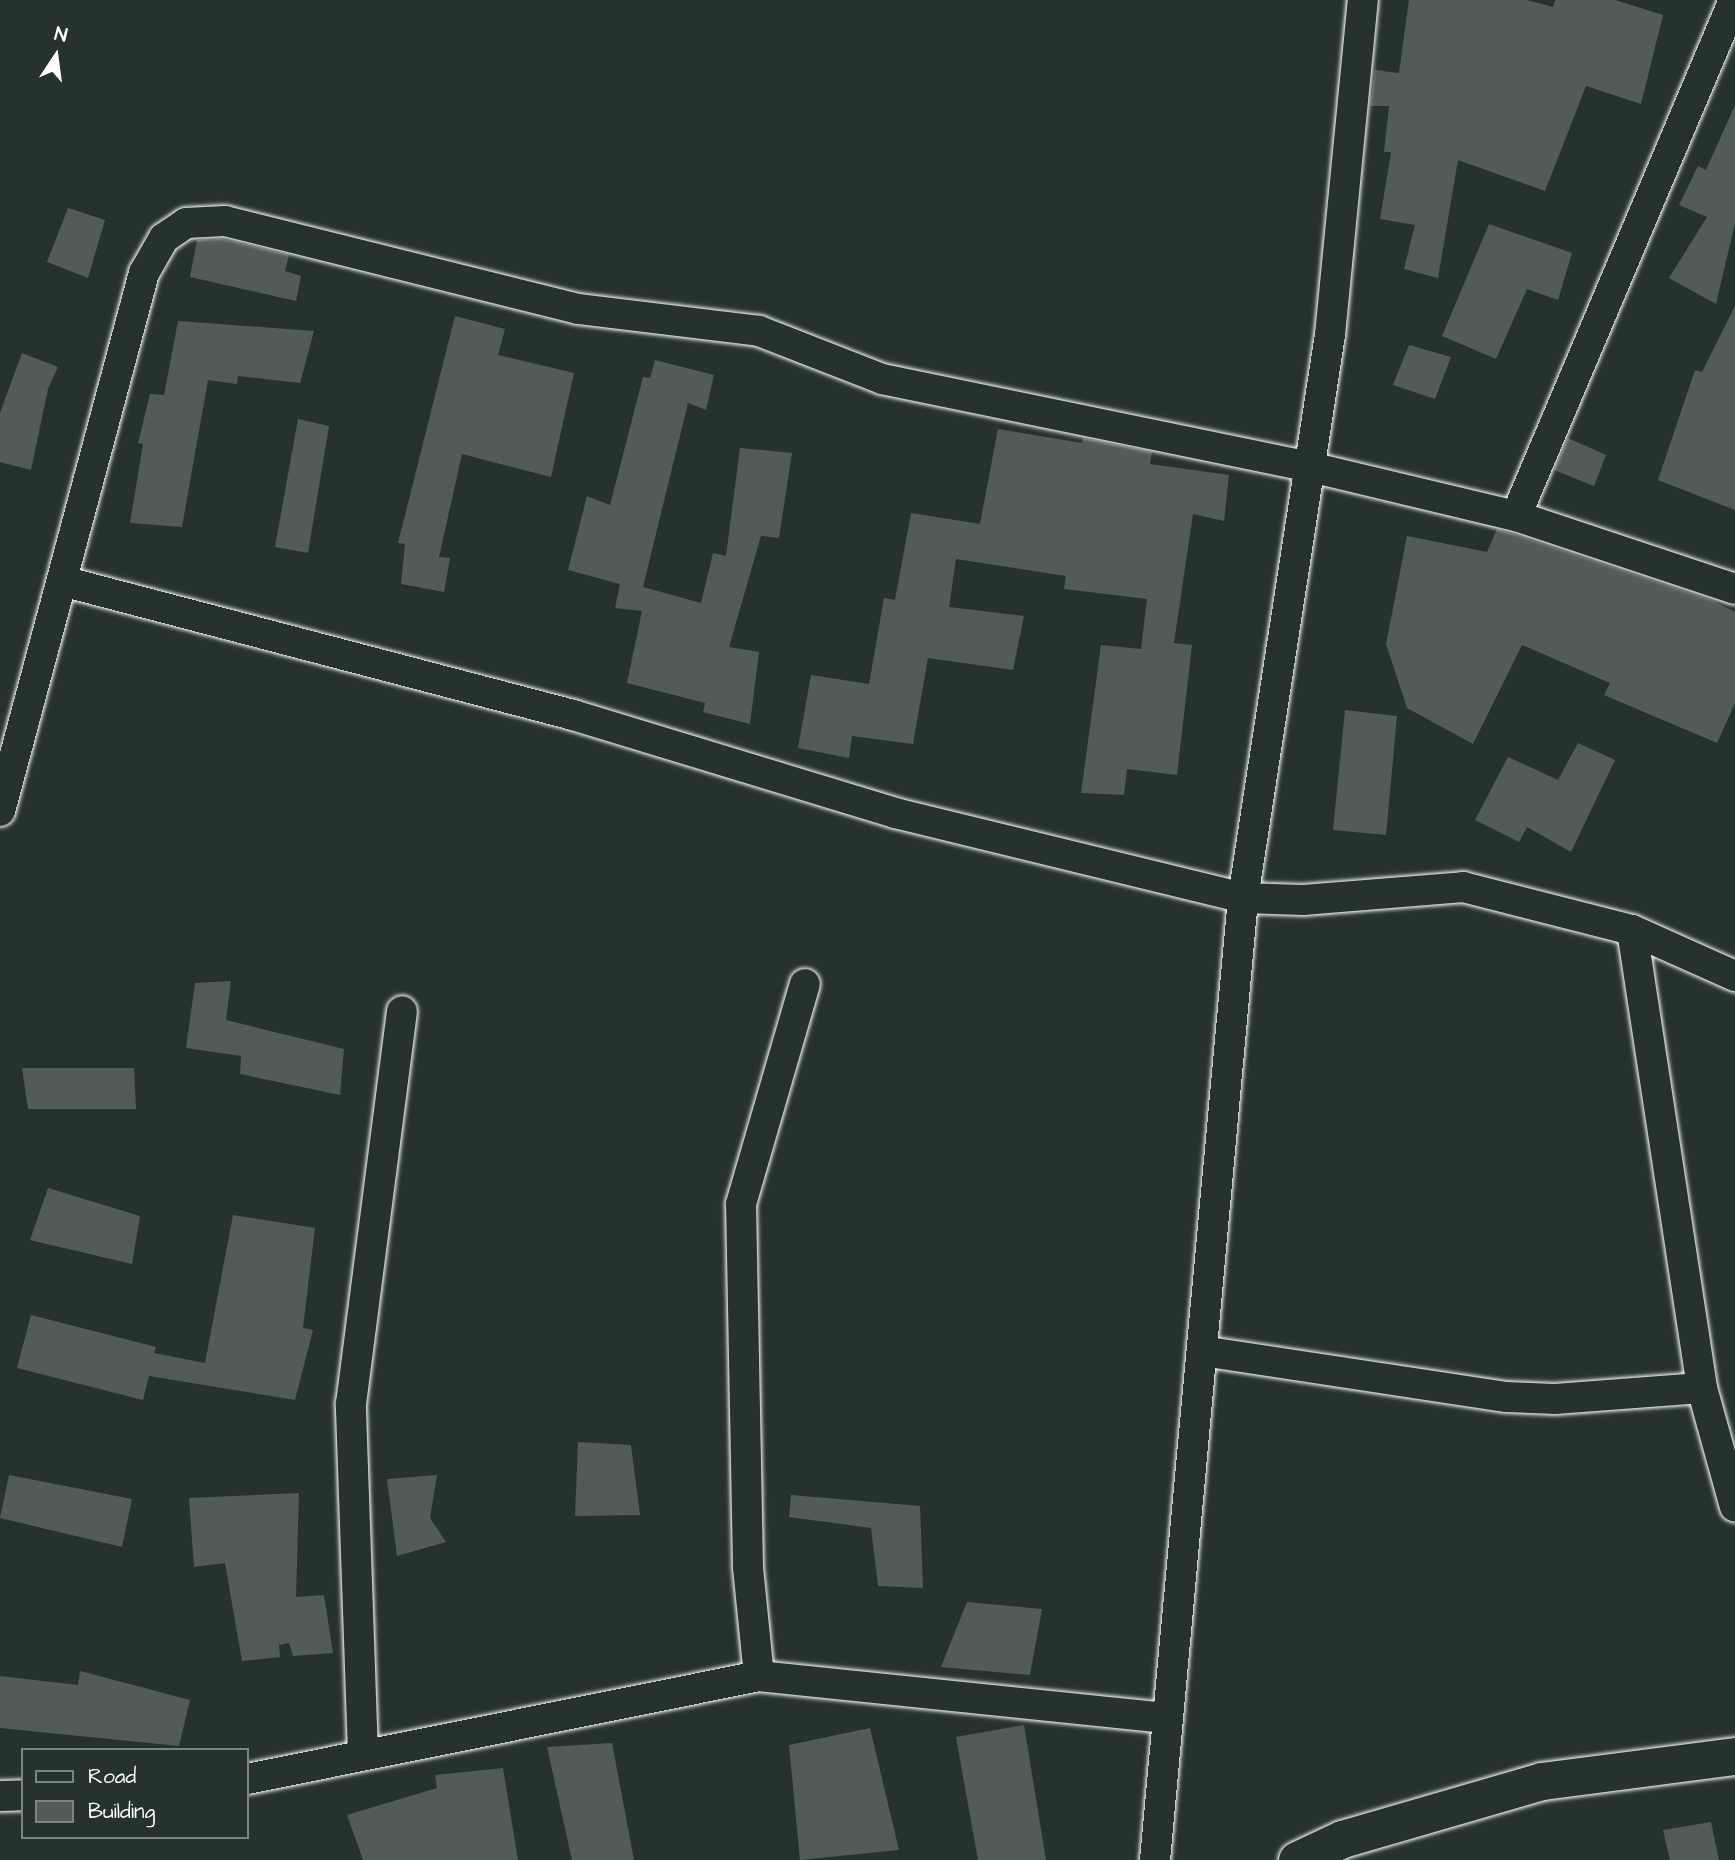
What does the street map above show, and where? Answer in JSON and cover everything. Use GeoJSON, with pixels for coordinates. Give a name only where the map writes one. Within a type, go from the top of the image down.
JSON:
{"type":"FeatureCollection","features":[{"type":"Feature","properties":{"kind":"street"},"geometry":{"type":"LineString","coordinates":[[1155,1860],[1243,898],[1306,466],[1330,334],[1363,0]]}},
{"type":"Feature","properties":{"kind":"street"},"geometry":{"type":"LineString","coordinates":[[1516,516],[1734,0]]}},
{"type":"Feature","properties":{"kind":"street"},"geometry":{"type":"LineString","coordinates":[[0,811],[144,273],[164,238],[186,223],[225,221],[578,309],[760,331],[882,379],[1306,466],[1516,516],[1735,589]]}},
{"type":"Feature","properties":{"kind":"street"},"geometry":{"type":"LineString","coordinates":[[62,581],[573,715],[895,813],[1243,898],[1303,900],[1463,887],[1632,930],[1735,976]]}},
{"type":"Feature","properties":{"kind":"street"},"geometry":{"type":"LineString","coordinates":[[1632,930],[1702,1388],[1735,1507]]}},
{"type":"Feature","properties":{"kind":"street"},"geometry":{"type":"LineString","coordinates":[[759,1676],[748,1567],[741,1204],[805,984]]}},
{"type":"Feature","properties":{"kind":"street"},"geometry":{"type":"LineString","coordinates":[[363,1755],[351,1404],[402,1011]]}},
{"type":"Feature","properties":{"kind":"street"},"geometry":{"type":"LineString","coordinates":[[1202,1351],[1507,1397],[1555,1399],[1702,1388]]}},
{"type":"Feature","properties":{"kind":"street"},"geometry":{"type":"LineString","coordinates":[[248,1779],[759,1676],[1168,1718]]}},
{"type":"Feature","properties":{"kind":"street"},"geometry":{"type":"LineString","coordinates":[[1297,1860],[1347,1849],[1542,1781],[1735,1756]]}},
{"type":"Feature","properties":{"kind":"street"},"geometry":{"type":"LineString","coordinates":[[0,1796],[21,1795]]}},
{"type":"Feature","properties":{"kind":"building"},"geometry":{"type":"Polygon","coordinates":[[[1409,0],[1527,0],[1553,7],[1555,0],[1615,0],[1663,15],[1641,104],[1586,86],[1545,191],[1458,160],[1438,278],[1404,269],[1415,225],[1380,219],[1391,152],[1384,152],[1389,106],[1370,106],[1375,70],[1399,73],[1409,0]]]}},
{"type":"Feature","properties":{"kind":"building"},"geometry":{"type":"Polygon","coordinates":[[[1735,105],[1735,223],[1716,304],[1669,278],[1707,217],[1679,205],[1698,166],[1706,170],[1735,105]]]}},
{"type":"Feature","properties":{"kind":"building"},"geometry":{"type":"Polygon","coordinates":[[[68,208],[105,220],[88,278],[47,262],[68,208]]]}},
{"type":"Feature","properties":{"kind":"building"},"geometry":{"type":"Polygon","coordinates":[[[1489,224],[1572,253],[1558,300],[1527,289],[1496,359],[1442,336],[1489,224]]]}},
{"type":"Feature","properties":{"kind":"building"},"geometry":{"type":"Polygon","coordinates":[[[223,239],[289,255],[285,271],[301,276],[296,301],[190,277],[197,240],[223,239]]]}},
{"type":"Feature","properties":{"kind":"building"},"geometry":{"type":"Polygon","coordinates":[[[1735,306],[1735,510],[1658,480],[1695,370],[1702,372],[1735,306]]]}},
{"type":"Feature","properties":{"kind":"building"},"geometry":{"type":"Polygon","coordinates":[[[455,316],[505,329],[498,355],[574,373],[551,477],[462,454],[439,557],[450,558],[444,592],[401,584],[405,544],[398,543],[455,316]]]}},
{"type":"Feature","properties":{"kind":"building"},"geometry":{"type":"Polygon","coordinates":[[[178,321],[314,331],[300,383],[238,376],[237,384],[208,380],[182,527],[130,523],[143,444],[138,443],[150,394],[164,395],[178,321]]]}},
{"type":"Feature","properties":{"kind":"building"},"geometry":{"type":"Polygon","coordinates":[[[1409,345],[1451,357],[1435,399],[1393,385],[1409,345]]]}},
{"type":"Feature","properties":{"kind":"building"},"geometry":{"type":"Polygon","coordinates":[[[22,353],[58,367],[48,389],[31,470],[0,462],[0,413],[22,353]]]}},
{"type":"Feature","properties":{"kind":"building"},"geometry":{"type":"Polygon","coordinates":[[[655,360],[714,375],[706,410],[688,403],[643,587],[701,603],[713,553],[726,556],[740,448],[792,453],[779,538],[761,536],[729,647],[759,652],[750,724],[703,712],[705,703],[627,683],[642,611],[615,608],[620,584],[568,570],[587,496],[610,505],[643,377],[650,378],[655,360]]]}},
{"type":"Feature","properties":{"kind":"building"},"geometry":{"type":"Polygon","coordinates":[[[298,419],[329,426],[308,553],[275,547],[298,419]]]}},
{"type":"Feature","properties":{"kind":"building"},"geometry":{"type":"Polygon","coordinates":[[[998,429],[1082,443],[1083,438],[1152,452],[1150,464],[1229,475],[1224,521],[1193,514],[1174,643],[1192,645],[1177,775],[1127,769],[1124,795],[1081,793],[1101,645],[1141,649],[1147,599],[1064,589],[1066,576],[956,559],[949,607],[1024,616],[1013,670],[928,658],[913,744],[852,736],[849,758],[798,748],[811,675],[869,684],[884,598],[895,600],[911,513],[980,524],[998,429]]]}},
{"type":"Feature","properties":{"kind":"building"},"geometry":{"type":"Polygon","coordinates":[[[1568,438],[1606,455],[1594,486],[1554,470],[1568,438]]]}},
{"type":"Feature","properties":{"kind":"building"},"geometry":{"type":"Polygon","coordinates":[[[1497,529],[1711,600],[1735,612],[1735,703],[1717,743],[1604,695],[1610,683],[1522,645],[1473,744],[1407,708],[1386,644],[1407,536],[1487,552],[1497,529]]]}},
{"type":"Feature","properties":{"kind":"building"},"geometry":{"type":"Polygon","coordinates":[[[1345,710],[1397,716],[1386,835],[1333,830],[1345,710]]]}},
{"type":"Feature","properties":{"kind":"building"},"geometry":{"type":"Polygon","coordinates":[[[1578,743],[1615,760],[1571,852],[1527,827],[1519,842],[1475,820],[1508,757],[1558,780],[1578,743]]]}},
{"type":"Feature","properties":{"kind":"building"},"geometry":{"type":"Polygon","coordinates":[[[231,981],[226,1020],[344,1049],[340,1095],[240,1074],[241,1056],[186,1048],[195,983],[231,981]]]}},
{"type":"Feature","properties":{"kind":"building"},"geometry":{"type":"Polygon","coordinates":[[[22,1068],[134,1068],[136,1109],[28,1109],[22,1068]]]}},
{"type":"Feature","properties":{"kind":"building"},"geometry":{"type":"Polygon","coordinates":[[[48,1188],[140,1216],[132,1264],[30,1240],[48,1188]]]}},
{"type":"Feature","properties":{"kind":"building"},"geometry":{"type":"Polygon","coordinates":[[[233,1215],[315,1228],[303,1328],[313,1330],[295,1400],[149,1376],[143,1400],[17,1368],[31,1315],[156,1347],[154,1353],[205,1363],[233,1215]]]}},
{"type":"Feature","properties":{"kind":"building"},"geometry":{"type":"Polygon","coordinates":[[[578,1442],[631,1445],[640,1515],[575,1516],[578,1442]]]}},
{"type":"Feature","properties":{"kind":"building"},"geometry":{"type":"Polygon","coordinates":[[[9,1475],[132,1499],[122,1547],[0,1518],[9,1475]]]}},
{"type":"Feature","properties":{"kind":"building"},"geometry":{"type":"Polygon","coordinates":[[[437,1475],[430,1518],[446,1542],[397,1556],[387,1479],[437,1475]]]}},
{"type":"Feature","properties":{"kind":"building"},"geometry":{"type":"Polygon","coordinates":[[[299,1493],[296,1597],[324,1595],[333,1653],[293,1656],[289,1643],[279,1645],[280,1657],[242,1661],[225,1563],[194,1567],[189,1498],[299,1493]]]}},
{"type":"Feature","properties":{"kind":"building"},"geometry":{"type":"Polygon","coordinates":[[[791,1495],[920,1506],[923,1588],[878,1586],[871,1528],[789,1517],[791,1495]]]}},
{"type":"Feature","properties":{"kind":"building"},"geometry":{"type":"Polygon","coordinates":[[[967,1602],[1042,1609],[1030,1675],[941,1667],[967,1602]]]}},
{"type":"Feature","properties":{"kind":"building"},"geometry":{"type":"Polygon","coordinates":[[[80,1671],[190,1700],[179,1746],[0,1728],[0,1676],[78,1685],[80,1671]]]}},
{"type":"Feature","properties":{"kind":"building"},"geometry":{"type":"Polygon","coordinates":[[[1024,1725],[1046,1860],[978,1860],[956,1737],[1024,1725]]]}},
{"type":"Feature","properties":{"kind":"building"},"geometry":{"type":"Polygon","coordinates":[[[870,1728],[899,1850],[800,1860],[789,1745],[870,1728]]]}},
{"type":"Feature","properties":{"kind":"building"},"geometry":{"type":"Polygon","coordinates":[[[612,1743],[634,1860],[572,1860],[547,1747],[612,1743]]]}},
{"type":"Feature","properties":{"kind":"building"},"geometry":{"type":"Polygon","coordinates":[[[503,1768],[518,1860],[363,1860],[347,1815],[437,1788],[435,1775],[503,1768]]]}},
{"type":"Feature","properties":{"kind":"building"},"geometry":{"type":"Polygon","coordinates":[[[1711,1822],[1719,1860],[1670,1860],[1663,1830],[1711,1822]]]}}]}
